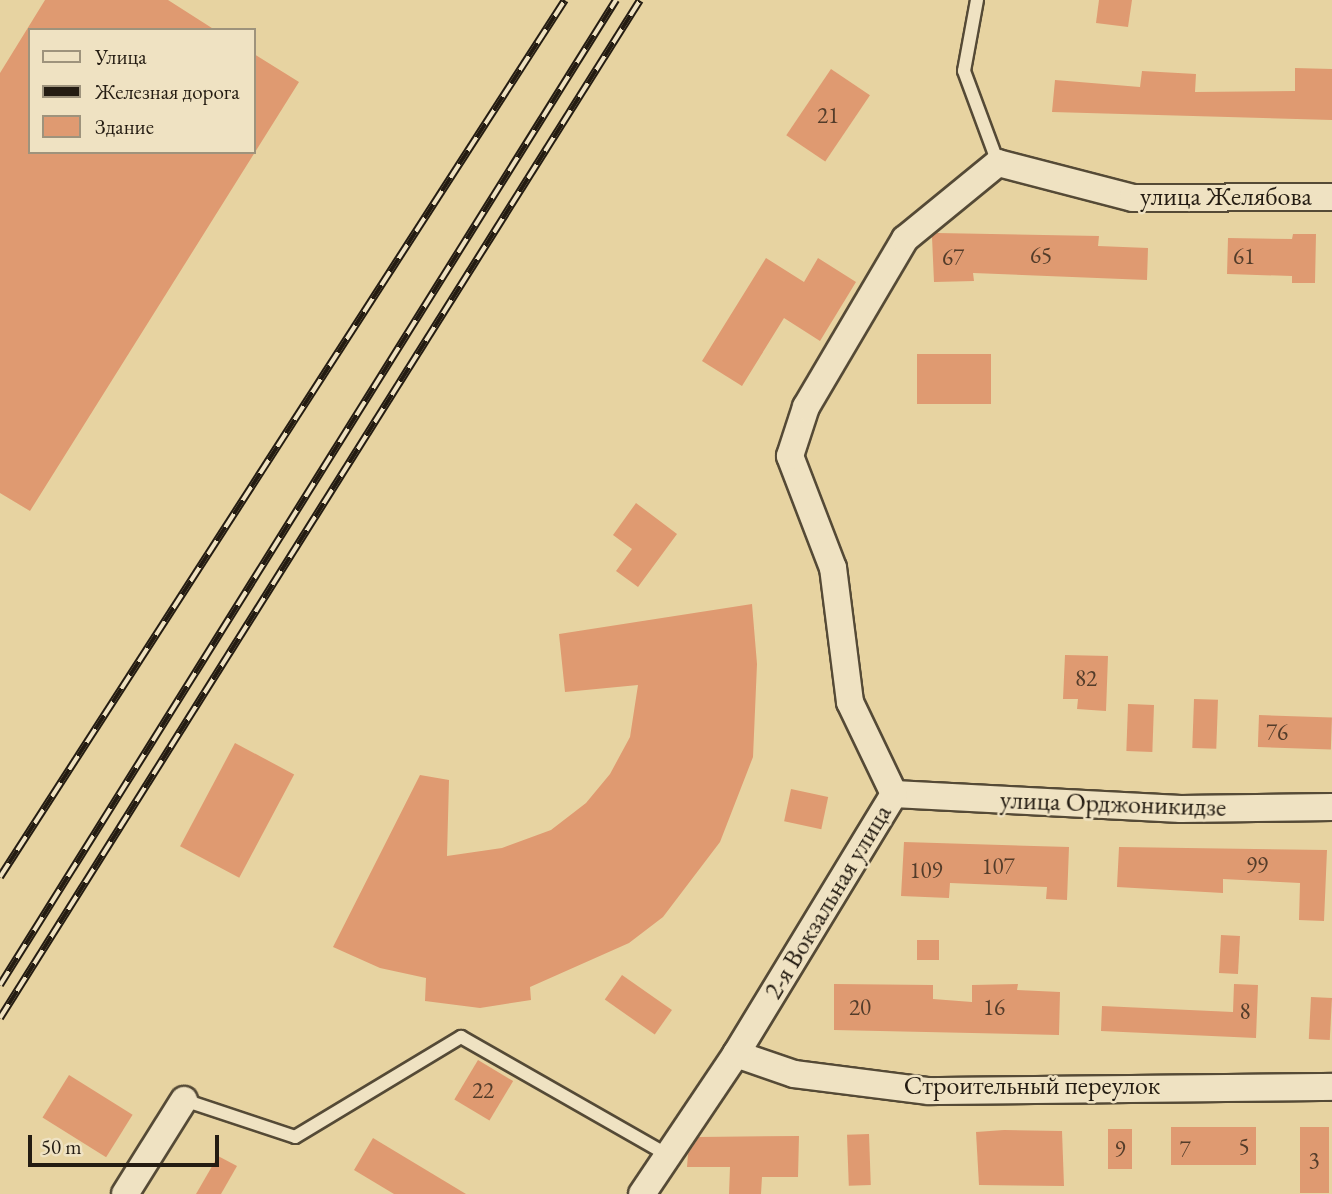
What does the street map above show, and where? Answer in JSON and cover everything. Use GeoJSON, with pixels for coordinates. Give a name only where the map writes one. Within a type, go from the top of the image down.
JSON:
{"type":"FeatureCollection","features":[{"type":"Feature","properties":{"kind":"street","name":"улица Желябова"},"geometry":{"type":"LineString","coordinates":[[998,163],[1133,198],[1332,197]]}},
{"type":"Feature","properties":{"kind":"street","name":"2-я Вокзальная улица"},"geometry":{"type":"LineString","coordinates":[[642,1194],[736,1054],[894,794],[850,702],[833,568],[790,456],[806,407],[905,239],[998,163]]}},
{"type":"Feature","properties":{"kind":"street","name":"улица Орджоникидзе"},"geometry":{"type":"LineString","coordinates":[[894,794],[1181,809],[1332,807]]}},
{"type":"Feature","properties":{"kind":"street","name":"Строительный переулок"},"geometry":{"type":"LineString","coordinates":[[736,1054],[794,1074],[929,1091],[1332,1087]]}},
{"type":"Feature","properties":{"kind":"street"},"geometry":{"type":"LineString","coordinates":[[125,1194],[184,1100]]}},
{"type":"Feature","properties":{"kind":"lane"},"geometry":{"type":"LineString","coordinates":[[977,0],[964,71],[998,163]]}},
{"type":"Feature","properties":{"kind":"lane"},"geometry":{"type":"LineString","coordinates":[[184,1100],[295,1137],[461,1037],[668,1156]]}},
{"type":"Feature","properties":{"kind":"building"},"geometry":{"type":"Polygon","coordinates":[[[45,0],[168,0],[212,28],[28,28],[28,154],[254,154],[30,511],[0,493],[0,73],[45,0]]]}},
{"type":"Feature","properties":{"kind":"building"},"geometry":{"type":"Polygon","coordinates":[[[1099,0],[1132,0],[1128,27],[1096,23],[1099,0]]]}},
{"type":"Feature","properties":{"kind":"building"},"geometry":{"type":"Polygon","coordinates":[[[256,55],[299,82],[256,151],[256,55]]]}},
{"type":"Feature","properties":{"kind":"building"},"geometry":{"type":"Polygon","coordinates":[[[1295,68],[1332,69],[1332,120],[1052,112],[1055,80],[1140,87],[1142,71],[1196,74],[1195,92],[1295,91],[1295,68]]]}},
{"type":"Feature","properties":{"kind":"building"},"geometry":{"type":"Polygon","coordinates":[[[831,69],[870,95],[825,162],[786,135],[831,69]]]}},
{"type":"Feature","properties":{"kind":"building"},"geometry":{"type":"Polygon","coordinates":[[[937,233],[1099,236],[1098,246],[1148,248],[1147,280],[973,273],[974,281],[934,282],[932,237],[937,233]]]}},
{"type":"Feature","properties":{"kind":"building"},"geometry":{"type":"Polygon","coordinates":[[[1293,234],[1316,234],[1315,283],[1292,283],[1292,276],[1227,274],[1228,238],[1292,239],[1293,234]]]}},
{"type":"Feature","properties":{"kind":"building"},"geometry":{"type":"Polygon","coordinates":[[[766,258],[804,282],[818,258],[856,282],[820,341],[784,318],[742,386],[702,361],[766,258]]]}},
{"type":"Feature","properties":{"kind":"building"},"geometry":{"type":"Polygon","coordinates":[[[917,354],[991,354],[991,404],[917,404],[917,354]]]}},
{"type":"Feature","properties":{"kind":"building"},"geometry":{"type":"Polygon","coordinates":[[[636,503],[677,534],[638,587],[616,571],[632,549],[613,535],[636,503]]]}},
{"type":"Feature","properties":{"kind":"building"},"geometry":{"type":"Polygon","coordinates":[[[752,604],[757,664],[753,757],[720,842],[663,917],[629,943],[530,987],[531,1000],[480,1008],[425,1001],[426,978],[380,968],[333,947],[420,775],[449,780],[447,856],[502,848],[551,830],[586,803],[610,774],[630,737],[638,685],[565,692],[559,634],[752,604]]]}},
{"type":"Feature","properties":{"kind":"building"},"geometry":{"type":"Polygon","coordinates":[[[1065,655],[1108,656],[1106,711],[1077,709],[1078,699],[1063,699],[1065,655]]]}},
{"type":"Feature","properties":{"kind":"building"},"geometry":{"type":"Polygon","coordinates":[[[1194,699],[1218,700],[1216,749],[1192,748],[1194,699]]]}},
{"type":"Feature","properties":{"kind":"building"},"geometry":{"type":"Polygon","coordinates":[[[1128,704],[1154,705],[1152,752],[1126,751],[1128,704]]]}},
{"type":"Feature","properties":{"kind":"building"},"geometry":{"type":"Polygon","coordinates":[[[1259,715],[1332,718],[1331,750],[1258,747],[1259,715]]]}},
{"type":"Feature","properties":{"kind":"building"},"geometry":{"type":"Polygon","coordinates":[[[235,743],[294,774],[239,878],[180,846],[235,743]]]}},
{"type":"Feature","properties":{"kind":"building"},"geometry":{"type":"Polygon","coordinates":[[[791,789],[828,797],[821,829],[784,821],[791,789]]]}},
{"type":"Feature","properties":{"kind":"building"},"geometry":{"type":"Polygon","coordinates":[[[904,842],[1069,847],[1067,900],[1046,899],[1047,887],[950,883],[949,898],[901,896],[904,842]]]}},
{"type":"Feature","properties":{"kind":"building"},"geometry":{"type":"Polygon","coordinates":[[[1119,847],[1327,850],[1324,921],[1299,920],[1300,883],[1223,879],[1223,893],[1117,887],[1119,847]]]}},
{"type":"Feature","properties":{"kind":"building"},"geometry":{"type":"Polygon","coordinates":[[[1221,935],[1240,936],[1238,974],[1219,973],[1221,935]]]}},
{"type":"Feature","properties":{"kind":"building"},"geometry":{"type":"Polygon","coordinates":[[[917,940],[939,940],[939,960],[917,960],[917,940]]]}},
{"type":"Feature","properties":{"kind":"building"},"geometry":{"type":"Polygon","coordinates":[[[622,975],[672,1010],[655,1035],[605,1000],[622,975]]]}},
{"type":"Feature","properties":{"kind":"building"},"geometry":{"type":"Polygon","coordinates":[[[834,984],[933,985],[933,999],[972,1002],[972,985],[1018,984],[1017,990],[1060,992],[1059,1035],[834,1030],[834,984]]]}},
{"type":"Feature","properties":{"kind":"building"},"geometry":{"type":"Polygon","coordinates":[[[1234,984],[1258,985],[1256,1038],[1101,1031],[1102,1006],[1233,1012],[1234,984]]]}},
{"type":"Feature","properties":{"kind":"building"},"geometry":{"type":"Polygon","coordinates":[[[1311,997],[1332,998],[1330,1040],[1309,1039],[1311,997]]]}},
{"type":"Feature","properties":{"kind":"building"},"geometry":{"type":"Polygon","coordinates":[[[478,1060],[513,1081],[489,1121],[454,1099],[478,1060]]]}},
{"type":"Feature","properties":{"kind":"building"},"geometry":{"type":"Polygon","coordinates":[[[69,1075],[133,1115],[106,1157],[43,1117],[69,1075]]]}},
{"type":"Feature","properties":{"kind":"building"},"geometry":{"type":"Polygon","coordinates":[[[1171,1127],[1256,1127],[1256,1165],[1171,1165],[1171,1127]]]}},
{"type":"Feature","properties":{"kind":"building"},"geometry":{"type":"Polygon","coordinates":[[[1300,1127],[1329,1127],[1329,1193],[1300,1193],[1300,1127]]]}},
{"type":"Feature","properties":{"kind":"building"},"geometry":{"type":"Polygon","coordinates":[[[1108,1129],[1132,1129],[1132,1169],[1108,1169],[1108,1129]]]}},
{"type":"Feature","properties":{"kind":"building"},"geometry":{"type":"Polygon","coordinates":[[[1062,1131],[1064,1186],[979,1185],[976,1132],[1062,1131]]]}},
{"type":"Feature","properties":{"kind":"building"},"geometry":{"type":"Polygon","coordinates":[[[869,1134],[871,1185],[849,1186],[847,1135],[869,1134]]]}},
{"type":"Feature","properties":{"kind":"building"},"geometry":{"type":"Polygon","coordinates":[[[799,1136],[798,1177],[762,1177],[761,1194],[729,1194],[730,1167],[687,1167],[688,1154],[699,1137],[799,1136]]]}},
{"type":"Feature","properties":{"kind":"building"},"geometry":{"type":"Polygon","coordinates":[[[373,1138],[466,1194],[394,1194],[354,1170],[373,1138]]]}},
{"type":"Feature","properties":{"kind":"building"},"geometry":{"type":"Polygon","coordinates":[[[218,1156],[237,1166],[221,1194],[196,1194],[218,1156]]]}},
{"type":"Feature","properties":{"kind":"railway"},"geometry":{"type":"LineString","coordinates":[[0,877],[565,0]]}},
{"type":"Feature","properties":{"kind":"railway"},"geometry":{"type":"LineString","coordinates":[[0,985],[616,0]]}},
{"type":"Feature","properties":{"kind":"railway"},"geometry":{"type":"LineString","coordinates":[[0,1018],[640,0]]}}]}
